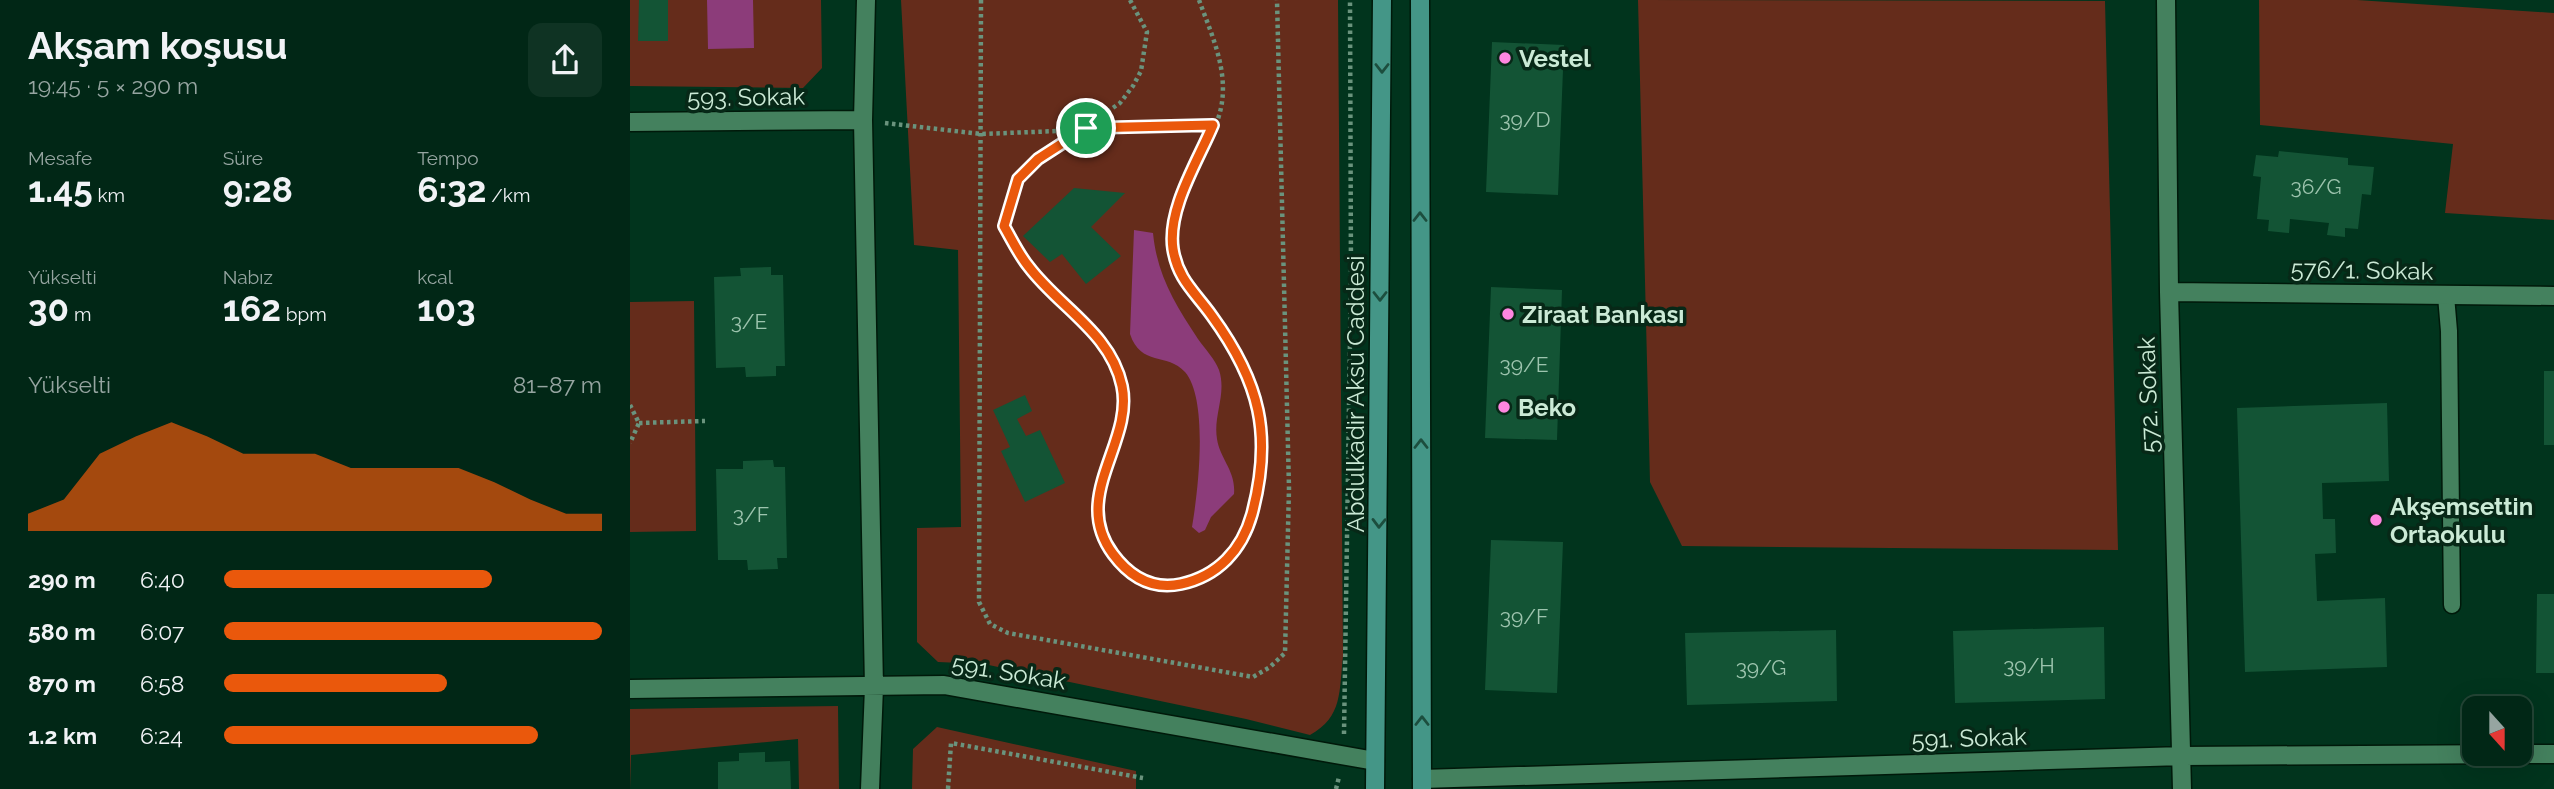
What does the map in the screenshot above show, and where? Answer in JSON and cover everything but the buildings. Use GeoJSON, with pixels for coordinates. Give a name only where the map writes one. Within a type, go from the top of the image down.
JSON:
{"type":"FeatureCollection","features":[{"type":"Feature","properties":{"kind":"main road","name":"Abdulkadir Aksu Caddesi"},"geometry":{"type":"LineString","coordinates":[[1375,789],[1382,0]]}},
{"type":"Feature","properties":{"kind":"main road"},"geometry":{"type":"LineString","coordinates":[[1420,0],[1422,784]]}},
{"type":"Feature","properties":{"kind":"street"},"geometry":{"type":"LineString","coordinates":[[866,0],[863,120],[874,687],[870,789]]}},
{"type":"Feature","properties":{"kind":"street","name":"572. Sokak"},"geometry":{"type":"LineString","coordinates":[[2166,0],[2169,292],[2182,789]]}},
{"type":"Feature","properties":{"kind":"street","name":"593. Sokak"},"geometry":{"type":"LineString","coordinates":[[630,122],[863,120]]}},
{"type":"Feature","properties":{"kind":"street","name":"576/1. Sokak"},"geometry":{"type":"LineString","coordinates":[[2169,292],[2554,296]]}},
{"type":"Feature","properties":{"kind":"street","name":"591. Sokak"},"geometry":{"type":"LineString","coordinates":[[630,689],[944,685],[1375,761]]}},
{"type":"Feature","properties":{"kind":"street","name":"591. Sokak"},"geometry":{"type":"LineString","coordinates":[[1422,784],[2183,756],[2462,754]]}},
{"type":"Feature","properties":{"kind":"street","name":"591. Sokak"},"geometry":{"type":"LineString","coordinates":[[2532,754],[2554,754]]}},
{"type":"Feature","properties":{"kind":"lane"},"geometry":{"type":"LineString","coordinates":[[2445,296],[2449,331],[2452,605]]}},
{"type":"Feature","properties":{"kind":"path"},"geometry":{"type":"LineString","coordinates":[[981,0],[979,602],[990,624],[1008,633],[1252,677],[1270,667],[1284,653],[1289,488],[1277,0]]}},
{"type":"Feature","properties":{"kind":"path"},"geometry":{"type":"LineString","coordinates":[[1130,0],[1147,32],[1141,71],[1120,103],[1038,159],[1018,179],[1004,226],[1030,268],[1088,326],[1110,355],[1122,387],[1121,418],[1098,496],[1101,528],[1112,552],[1131,575],[1150,584],[1169,587],[1196,581],[1221,567],[1239,546],[1250,520],[1261,478],[1263,429],[1252,389],[1232,343],[1181,278],[1173,247],[1177,210],[1222,105],[1222,75],[1215,42],[1199,0]]}},
{"type":"Feature","properties":{"kind":"path"},"geometry":{"type":"LineString","coordinates":[[1336,789],[1344,755],[1351,276],[1350,0]]}},
{"type":"Feature","properties":{"kind":"path"},"geometry":{"type":"LineString","coordinates":[[863,120],[981,134],[1213,125]]}},
{"type":"Feature","properties":{"kind":"path"},"geometry":{"type":"LineString","coordinates":[[630,405],[639,423],[638,431],[630,443]]}},
{"type":"Feature","properties":{"kind":"path"},"geometry":{"type":"LineString","coordinates":[[639,423],[705,421]]}},
{"type":"Feature","properties":{"kind":"path"},"geometry":{"type":"LineString","coordinates":[[948,789],[951,743],[1143,778]]}},
{"type":"Feature","properties":{"kind":"shaded area"},"geometry":{"type":"Polygon","coordinates":[[[630,0],[821,0],[822,68],[803,88],[630,86],[630,0]]]}},
{"type":"Feature","properties":{"kind":"shaded area"},"geometry":{"type":"Polygon","coordinates":[[[707,0],[753,0],[754,48],[708,49],[707,0]]]}},
{"type":"Feature","properties":{"kind":"shaded area"},"geometry":{"type":"Polygon","coordinates":[[[901,0],[1338,0],[1343,656],[1340,692],[1334,711],[1321,728],[1310,735],[984,664],[938,662],[917,642],[917,528],[961,527],[958,250],[914,245],[901,0]]]}},
{"type":"Feature","properties":{"kind":"shaded area"},"geometry":{"type":"Polygon","coordinates":[[[1638,0],[2105,1],[2118,550],[1682,546],[1650,482],[1638,0]]]}},
{"type":"Feature","properties":{"kind":"shaded area"},"geometry":{"type":"Polygon","coordinates":[[[2259,0],[2357,0],[2554,13],[2554,220],[2445,213],[2453,144],[2260,125],[2259,0]]]}},
{"type":"Feature","properties":{"kind":"shaded area"},"geometry":{"type":"Polygon","coordinates":[[[1134,230],[1153,233],[1158,262],[1168,289],[1215,362],[1221,379],[1217,439],[1233,479],[1234,494],[1211,517],[1205,530],[1199,533],[1192,527],[1200,447],[1197,403],[1192,385],[1178,366],[1141,351],[1130,334],[1134,230]]]}},
{"type":"Feature","properties":{"kind":"shaded area"},"geometry":{"type":"Polygon","coordinates":[[[694,301],[696,531],[630,532],[630,302],[694,301]]]}},
{"type":"Feature","properties":{"kind":"shaded area"},"geometry":{"type":"Polygon","coordinates":[[[838,706],[839,789],[799,789],[798,739],[631,755],[630,789],[630,709],[838,706]]]}},
{"type":"Feature","properties":{"kind":"shaded area"},"geometry":{"type":"Polygon","coordinates":[[[937,727],[1136,771],[1136,789],[912,789],[913,749],[937,727]]]}},
{"type":"Feature","properties":{"kind":"place","name":"Vestel"},"geometry":{"type":"Point","coordinates":[1505,58]}},
{"type":"Feature","properties":{"kind":"place","name":"Ziraat Bankası"},"geometry":{"type":"Point","coordinates":[1508,314]}},
{"type":"Feature","properties":{"kind":"place","name":"Beko"},"geometry":{"type":"Point","coordinates":[1504,407]}},
{"type":"Feature","properties":{"kind":"place","name":"Akşemsettin Ortaokulu"},"geometry":{"type":"Point","coordinates":[2376,520]}},
{"type":"Feature","properties":{"kind":"route"},"geometry":{"type":"LineString","coordinates":[[1213,125],[1177,210],[1173,247],[1181,278],[1232,343],[1252,389],[1263,429],[1261,478],[1250,520],[1239,546],[1221,567],[1196,581],[1169,587],[1150,584],[1131,575],[1112,552],[1101,528],[1098,496],[1121,418],[1122,387],[1110,355],[1088,326],[1030,268],[1004,226],[1009,201],[1018,179],[1038,159],[1086,128],[1213,125]]}}]}
